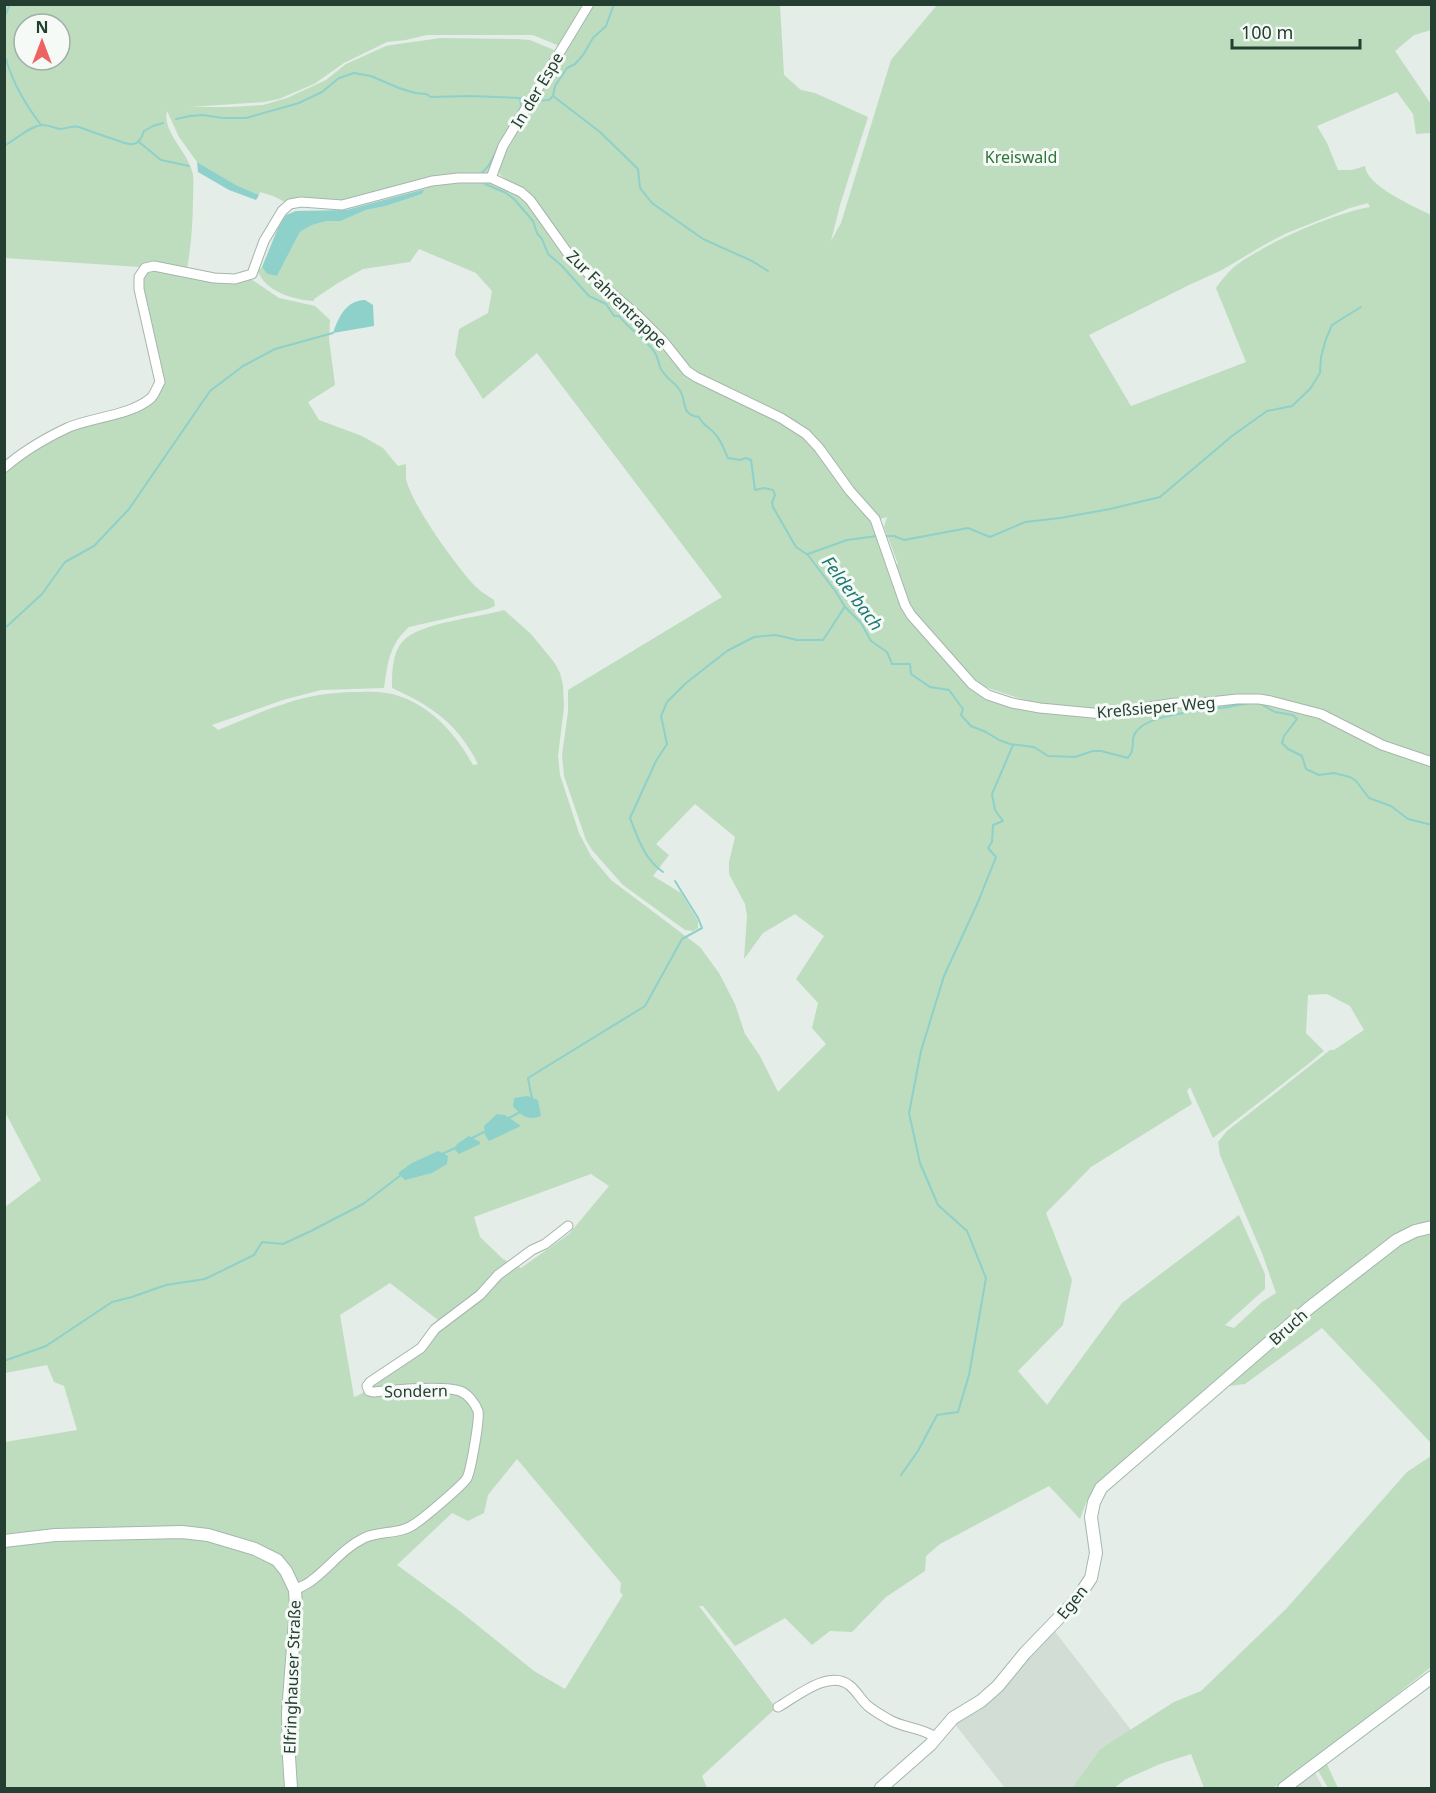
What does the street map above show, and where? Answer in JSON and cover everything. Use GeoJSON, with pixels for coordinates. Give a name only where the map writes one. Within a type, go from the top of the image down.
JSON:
{"type":"FeatureCollection","features":[{"type":"Feature","properties":{"kind":"street","name":"In der Espe"},"geometry":{"type":"LineString","coordinates":[[491,178],[503,146],[589,4]]}},
{"type":"Feature","properties":{"kind":"street","name":"Zur Fahrentrappe"},"geometry":{"type":"LineString","coordinates":[[4,468],[54,435],[87,421],[135,407],[152,397],[160,382],[139,289],[139,277],[144,268],[154,266],[214,278],[235,279],[252,274],[264,241],[282,211],[290,204],[301,202],[342,205],[432,181],[458,178],[491,178],[521,192],[530,200],[572,259],[638,315],[687,371],[734,394]]}},
{"type":"Feature","properties":{"kind":"street","name":"Kreßsieper Weg"},"geometry":{"type":"LineString","coordinates":[[734,394],[795,426],[819,448],[850,491],[875,519],[905,605],[911,615],[972,684],[988,695],[1012,703],[1102,714],[1175,703],[1201,704],[1237,699],[1258,699],[1321,714],[1382,745],[1431,762]]}},
{"type":"Feature","properties":{"kind":"street","name":"Sondern"},"geometry":{"type":"LineString","coordinates":[[295,1590],[311,1581],[330,1563],[364,1538],[402,1530],[414,1525],[466,1479],[471,1464],[478,1422],[478,1412],[474,1402],[460,1391],[442,1389],[373,1392],[369,1391],[367,1386],[421,1348],[443,1321],[480,1296],[498,1275],[568,1226]]}},
{"type":"Feature","properties":{"kind":"street","name":"Bruch"},"geometry":{"type":"LineString","coordinates":[[1154,1443],[1309,1308],[1359,1269],[1397,1240],[1431,1227]]}},
{"type":"Feature","properties":{"kind":"street","name":"Egen"},"geometry":{"type":"LineString","coordinates":[[881,1788],[919,1755],[953,1718],[981,1701],[998,1686],[1025,1653],[1077,1599],[1090,1578],[1096,1553],[1091,1517],[1094,1502],[1101,1488],[1154,1443]]}},
{"type":"Feature","properties":{"kind":"street","name":"Elfringhauser Straße"},"geometry":{"type":"LineString","coordinates":[[4,1540],[55,1535],[182,1532],[208,1535],[255,1549],[272,1557],[286,1570],[295,1590],[296,1607],[288,1713],[291,1788]]}},
{"type":"Feature","properties":{"kind":"street"},"geometry":{"type":"LineString","coordinates":[[1284,1788],[1431,1677]]}},
{"type":"Feature","properties":{"kind":"street"},"geometry":{"type":"LineString","coordinates":[[778,1707],[815,1685],[827,1681],[839,1681],[848,1684],[868,1706],[891,1721],[924,1731],[935,1737]]}},
{"type":"Feature","properties":{"kind":"shaded area"},"geometry":{"type":"Polygon","coordinates":[[[1053,1629],[1131,1730],[1100,1749],[1072,1788],[1005,1788],[954,1723],[1053,1629]]]}},
{"type":"Feature","properties":{"kind":"shaded area"},"geometry":{"type":"Polygon","coordinates":[[[1313,1769],[1323,1788],[1287,1788],[1313,1769]]]}},
{"type":"Feature","properties":{"kind":"green space","name":"Kreiswald"},"geometry":{"type":"Polygon","coordinates":[[[5,5],[780,5],[784,75],[801,90],[815,93],[868,117],[831,241],[841,223],[891,60],[937,5],[1431,5],[1431,30],[1414,35],[1395,51],[1431,104],[1431,144],[1430,133],[1416,134],[1413,114],[1397,92],[1317,126],[1338,170],[1352,170],[1365,166],[1368,174],[1382,188],[1431,215],[1431,760],[1383,742],[1323,713],[1278,699],[1258,696],[1173,702],[1102,713],[1045,707],[967,681],[965,683],[996,701],[1075,715],[1105,717],[1173,706],[1258,700],[1337,723],[1380,746],[1431,767],[1431,1222],[1416,1225],[1393,1235],[1296,1312],[1117,1469],[1087,1500],[1080,1519],[1049,1486],[940,1544],[926,1556],[925,1571],[886,1597],[852,1632],[830,1631],[812,1645],[785,1618],[735,1646],[703,1606],[699,1606],[776,1708],[702,1776],[707,1788],[296,1788],[292,1733],[299,1611],[296,1591],[309,1582],[292,1592],[281,1737],[286,1788],[5,1788],[5,1543],[56,1538],[183,1535],[234,1547],[255,1557],[262,1550],[235,1537],[183,1526],[70,1529],[5,1537],[5,1442],[77,1430],[64,1386],[54,1382],[47,1365],[5,1373],[5,1207],[41,1180],[5,1112],[5,474],[29,454],[56,437],[75,428],[138,409],[155,396],[163,382],[142,289],[148,272],[155,269],[214,280],[248,277],[279,298],[315,306],[330,320],[329,339],[335,385],[308,402],[319,420],[362,436],[383,448],[398,466],[406,464],[406,479],[425,519],[457,564],[475,586],[494,600],[495,606],[409,627],[393,647],[384,688],[321,690],[283,700],[212,725],[218,730],[278,706],[318,695],[350,692],[387,693],[427,710],[448,730],[473,765],[478,764],[462,738],[443,718],[432,709],[392,688],[393,664],[396,652],[410,635],[435,625],[504,610],[531,634],[560,673],[564,707],[558,756],[560,775],[579,833],[591,856],[611,880],[700,947],[719,973],[735,1004],[745,1034],[760,1056],[778,1092],[826,1044],[812,1028],[818,1003],[796,979],[824,936],[795,914],[763,933],[744,959],[747,916],[745,904],[729,874],[729,862],[735,837],[695,804],[656,844],[669,855],[653,876],[681,893],[698,921],[698,928],[693,931],[685,930],[623,885],[592,850],[586,840],[564,776],[562,755],[568,712],[568,690],[722,597],[537,353],[483,399],[455,355],[459,329],[488,313],[492,291],[476,273],[419,249],[410,262],[363,269],[338,283],[314,301],[282,294],[267,284],[258,271],[262,267],[267,274],[277,276],[300,232],[312,225],[327,221],[341,221],[366,210],[422,194],[428,184],[459,181],[491,182],[526,200],[561,251],[578,269],[637,316],[690,377],[785,425],[812,442],[809,431],[707,382],[690,371],[646,321],[626,302],[582,268],[566,250],[525,192],[500,175],[498,168],[511,142],[560,59],[557,45],[533,35],[427,35],[387,42],[344,63],[314,84],[279,99],[190,107],[263,105],[287,98],[326,80],[346,64],[386,46],[398,44],[441,38],[517,39],[530,40],[554,50],[551,62],[502,146],[489,173],[433,179],[342,204],[304,201],[287,203],[273,196],[260,192],[259,195],[236,185],[197,162],[179,137],[167,111],[168,127],[187,158],[193,175],[190,252],[187,269],[151,263],[140,267],[5,258],[5,5]],[[1368,203],[1287,233],[1222,270],[1089,335],[1131,406],[1246,362],[1216,288],[1234,267],[1263,248],[1337,216],[1370,207],[1368,203]],[[854,497],[873,520],[890,565],[898,564],[884,527],[887,517],[880,519],[854,497]],[[1327,994],[1308,995],[1306,1033],[1324,1051],[1213,1138],[1190,1087],[1187,1091],[1192,1104],[1091,1167],[1046,1213],[1072,1280],[1063,1325],[1018,1371],[1047,1405],[1122,1303],[1239,1215],[1265,1274],[1265,1289],[1225,1325],[1234,1328],[1262,1302],[1276,1293],[1262,1253],[1220,1155],[1218,1142],[1227,1131],[1330,1050],[1334,1050],[1364,1030],[1350,1006],[1327,994]],[[591,1174],[474,1217],[480,1237],[503,1259],[521,1268],[569,1234],[609,1186],[591,1174]],[[390,1283],[340,1315],[354,1397],[423,1350],[435,1333],[438,1320],[390,1283]],[[517,1459],[488,1495],[484,1513],[468,1521],[452,1513],[397,1565],[461,1612],[534,1671],[565,1689],[623,1595],[620,1592],[621,1583],[517,1459]]]}},
{"type":"Feature","properties":{"kind":"green space"},"geometry":{"type":"Polygon","coordinates":[[[1431,1230],[1431,1443],[1322,1328],[1245,1384],[1228,1386],[1334,1293],[1412,1235],[1431,1230]]]}},
{"type":"Feature","properties":{"kind":"green space"},"geometry":{"type":"Polygon","coordinates":[[[1431,1456],[1431,1667],[1333,1746],[1273,1788],[1204,1788],[1191,1754],[1126,1779],[1114,1788],[1072,1788],[1100,1749],[1174,1702],[1201,1691],[1286,1609],[1407,1472],[1431,1456]]]}},
{"type":"Feature","properties":{"kind":"green space"},"geometry":{"type":"Polygon","coordinates":[[[1325,1760],[1338,1788],[1328,1788],[1316,1767],[1325,1760]]]}},
{"type":"Feature","properties":{"kind":"water"},"geometry":{"type":"Polygon","coordinates":[[[197,162],[236,185],[259,195],[256,200],[229,190],[198,172],[197,162]]]}},
{"type":"Feature","properties":{"kind":"water"},"geometry":{"type":"Polygon","coordinates":[[[425,189],[422,194],[366,210],[341,221],[327,221],[312,225],[300,232],[277,276],[267,274],[262,267],[278,228],[286,215],[296,211],[346,210],[425,189]]]}},
{"type":"Feature","properties":{"kind":"water"},"geometry":{"type":"Polygon","coordinates":[[[365,300],[373,305],[374,326],[333,333],[344,311],[352,303],[365,300]]]}},
{"type":"Feature","properties":{"kind":"water"},"geometry":{"type":"Polygon","coordinates":[[[527,1096],[538,1100],[541,1116],[525,1117],[513,1106],[514,1098],[527,1096]]]}},
{"type":"Feature","properties":{"kind":"water"},"geometry":{"type":"Polygon","coordinates":[[[497,1114],[505,1115],[521,1126],[489,1141],[485,1135],[484,1126],[497,1114]]]}},
{"type":"Feature","properties":{"kind":"water"},"geometry":{"type":"Polygon","coordinates":[[[469,1136],[480,1144],[459,1154],[455,1150],[457,1144],[469,1136]]]}},
{"type":"Feature","properties":{"kind":"water"},"geometry":{"type":"Polygon","coordinates":[[[438,1151],[448,1156],[447,1164],[432,1173],[405,1180],[398,1173],[412,1163],[438,1151]]]}},
{"type":"Feature","properties":{"kind":"waterway"},"geometry":{"type":"LineString","coordinates":[[4,18],[10,4]]}},
{"type":"Feature","properties":{"kind":"waterway"},"geometry":{"type":"LineString","coordinates":[[535,101],[549,100],[553,96],[555,86],[567,68],[575,64],[593,38],[606,26],[614,4]]}},
{"type":"Feature","properties":{"kind":"waterway"},"geometry":{"type":"LineString","coordinates":[[6,59],[20,94],[41,125]]}},
{"type":"Feature","properties":{"kind":"waterway","name":"Felderbach"},"geometry":{"type":"LineString","coordinates":[[176,119],[203,115],[246,118],[299,103],[322,92],[339,78],[354,73],[371,76],[399,88],[431,97],[520,98],[521,106],[518,114]]}},
{"type":"Feature","properties":{"kind":"waterway"},"geometry":{"type":"LineString","coordinates":[[553,96],[600,132],[638,169],[640,188],[652,203],[703,239],[752,261],[768,271]]}},
{"type":"Feature","properties":{"kind":"waterway","name":"Felderbach"},"geometry":{"type":"LineString","coordinates":[[4,146],[42,125],[60,129],[77,127],[134,144],[138,142],[144,131],[163,123]]}},
{"type":"Feature","properties":{"kind":"waterway"},"geometry":{"type":"LineString","coordinates":[[139,142],[161,160],[189,166]]}},
{"type":"Feature","properties":{"kind":"waterway","name":"Felderbach"},"geometry":{"type":"LineString","coordinates":[[482,173],[497,150]]}},
{"type":"Feature","properties":{"kind":"waterway","name":"Felderbach"},"geometry":{"type":"LineString","coordinates":[[485,184],[514,199],[533,221],[548,254],[589,296],[606,304],[614,316],[619,316],[649,345],[656,354],[666,376],[682,394],[686,410],[699,417],[714,432],[728,458],[751,460],[755,490],[764,488],[773,490],[775,495],[772,502],[773,507],[796,547],[808,555],[845,607],[861,623],[871,641],[887,652],[892,664],[910,664],[911,674],[930,687],[949,690],[963,709],[961,715],[971,726],[1010,744],[1034,747],[1048,756],[1075,757],[1101,751],[1128,758],[1132,752],[1134,734],[1144,725],[1156,719],[1248,703]]}},
{"type":"Feature","properties":{"kind":"waterway"},"geometry":{"type":"LineString","coordinates":[[883,536],[894,536],[904,540],[968,528],[990,537],[1025,522],[1110,509],[1160,497],[1232,436],[1267,411],[1292,406],[1310,389],[1320,373],[1321,357],[1332,325],[1361,307]]}},
{"type":"Feature","properties":{"kind":"waterway"},"geometry":{"type":"LineString","coordinates":[[4,629],[42,594],[65,562],[94,546],[129,509],[210,391],[243,366],[275,349],[333,333]]}},
{"type":"Feature","properties":{"kind":"waterway"},"geometry":{"type":"LineString","coordinates":[[808,554],[847,540],[877,536]]}},
{"type":"Feature","properties":{"kind":"waterway"},"geometry":{"type":"LineString","coordinates":[[663,872],[646,854],[630,818],[656,761],[667,744],[661,716],[667,702],[686,683],[727,651],[754,637],[776,635],[797,640],[823,640],[844,608]]}},
{"type":"Feature","properties":{"kind":"waterway","name":"Felderbach"},"geometry":{"type":"LineString","coordinates":[[1259,703],[1275,712],[1293,715],[1297,719],[1284,736],[1282,743],[1302,756],[1306,769],[1319,775],[1334,773],[1350,777],[1369,798],[1391,806],[1408,819],[1432,825]]}},
{"type":"Feature","properties":{"kind":"waterway"},"geometry":{"type":"LineString","coordinates":[[901,1475],[918,1451],[937,1415],[958,1412],[969,1375],[986,1278],[967,1231],[938,1205],[920,1163],[909,1113],[921,1051],[944,976],[996,857],[988,848],[992,842],[993,825],[1003,821],[995,810],[992,794],[1013,745]]}},
{"type":"Feature","properties":{"kind":"waterway"},"geometry":{"type":"LineString","coordinates":[[532,1099],[528,1078],[645,1006],[682,939],[702,928],[675,881]]}},
{"type":"Feature","properties":{"kind":"waterway"},"geometry":{"type":"LineString","coordinates":[[509,1118],[520,1112]]}},
{"type":"Feature","properties":{"kind":"waterway"},"geometry":{"type":"LineString","coordinates":[[472,1138],[486,1131]]}},
{"type":"Feature","properties":{"kind":"waterway"},"geometry":{"type":"LineString","coordinates":[[440,1155],[457,1147]]}},
{"type":"Feature","properties":{"kind":"waterway"},"geometry":{"type":"LineString","coordinates":[[4,1361],[46,1346],[112,1302],[166,1285],[205,1279],[254,1255],[262,1242],[283,1244],[311,1231],[363,1204],[401,1175]]}}]}
